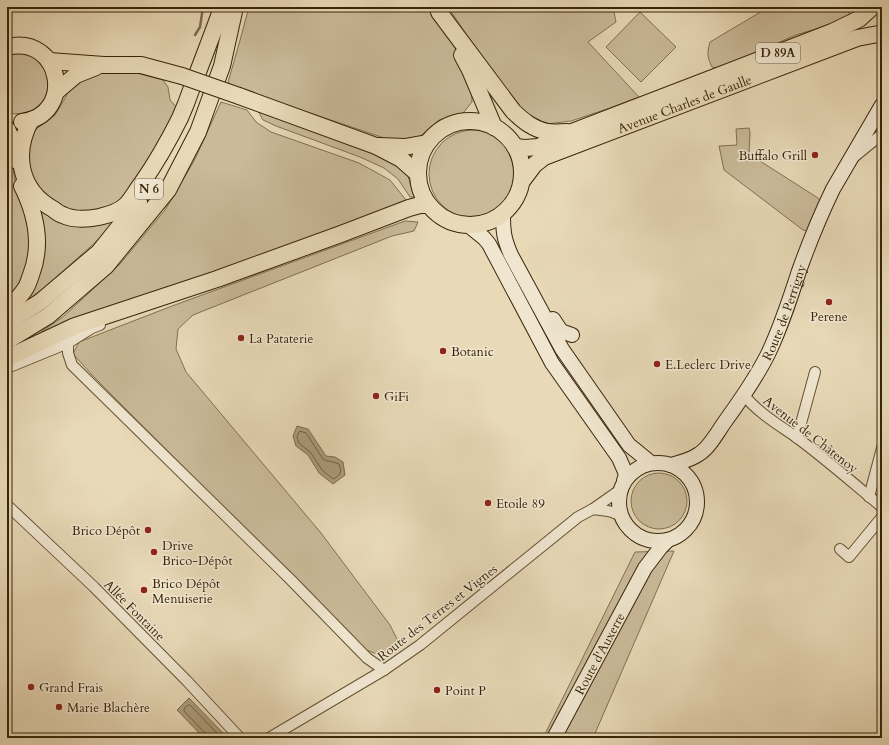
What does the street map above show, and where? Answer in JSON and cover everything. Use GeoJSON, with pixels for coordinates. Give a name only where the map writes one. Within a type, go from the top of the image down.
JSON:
{"type":"FeatureCollection","features":[{"type":"Feature","properties":{"kind":"main road","name":"N 6"},"geometry":{"type":"LineString","coordinates":[[7,324],[40,302],[99,252],[151,187],[195,102],[222,7]]}},
{"type":"Feature","properties":{"kind":"main road"},"geometry":{"type":"LineString","coordinates":[[31,120],[26,129],[23,140],[21,158],[24,174],[34,194],[45,205],[64,216],[95,218],[111,214],[126,205],[154,166],[180,118],[222,7]]}},
{"type":"Feature","properties":{"kind":"main road","name":"N 6"},"geometry":{"type":"LineString","coordinates":[[7,341],[48,316],[106,266],[168,190],[198,132],[204,117],[222,66],[235,7]]}},
{"type":"Feature","properties":{"kind":"main road"},"geometry":{"type":"LineString","coordinates":[[870,8],[870,18],[873,26],[880,36]]}},
{"type":"Feature","properties":{"kind":"main road","name":"Avenue Charles de Gaulle"},"geometry":{"type":"LineString","coordinates":[[522,181],[534,165],[544,157],[710,87],[832,32],[858,19],[870,8]]}},
{"type":"Feature","properties":{"kind":"main road"},"geometry":{"type":"LineString","coordinates":[[438,9],[470,70],[494,127]]}},
{"type":"Feature","properties":{"kind":"main road"},"geometry":{"type":"LineString","coordinates":[[438,9],[522,120],[535,128],[548,132],[572,132]]}},
{"type":"Feature","properties":{"kind":"main road","name":"Avenue Charles de Gaulle"},"geometry":{"type":"LineString","coordinates":[[515,147],[538,147],[572,132],[857,38],[880,36]]}},
{"type":"Feature","properties":{"kind":"main road"},"geometry":{"type":"LineString","coordinates":[[7,47],[20,45],[41,53],[49,61],[57,82],[56,92],[51,104],[42,114],[24,122],[7,121]]}},
{"type":"Feature","properties":{"kind":"main road"},"geometry":{"type":"LineString","coordinates":[[49,61],[104,65],[141,65],[182,76],[376,146],[400,159],[418,174]]}},
{"type":"Feature","properties":{"kind":"main road"},"geometry":{"type":"LineString","coordinates":[[56,92],[76,75],[104,65]]}},
{"type":"Feature","properties":{"kind":"main road"},"geometry":{"type":"LineString","coordinates":[[465,121],[480,122],[494,127],[503,132],[510,139],[520,158],[522,181],[519,194],[512,205],[503,214],[493,221],[481,225],[454,223],[440,216],[428,205],[421,190],[418,174],[420,158],[427,143],[438,132],[451,125],[465,121]]}},
{"type":"Feature","properties":{"kind":"main road"},"geometry":{"type":"LineString","coordinates":[[7,129],[12,140],[17,176],[29,200],[37,229],[35,264],[26,288],[7,310]]}},
{"type":"Feature","properties":{"kind":"main road"},"geometry":{"type":"LineString","coordinates":[[376,146],[405,147],[427,143]]}},
{"type":"Feature","properties":{"kind":"main road"},"geometry":{"type":"LineString","coordinates":[[7,358],[75,326],[217,279],[409,208],[420,205],[428,205]]}},
{"type":"Feature","properties":{"kind":"street","name":"Route de Perrigny"},"geometry":{"type":"LineString","coordinates":[[671,465],[700,454],[710,443],[744,395],[768,353],[788,305],[799,271],[818,222],[833,189],[882,105]]}},
{"type":"Feature","properties":{"kind":"street","name":"Route de Perrigny"},"geometry":{"type":"LineString","coordinates":[[850,161],[882,134]]}},
{"type":"Feature","properties":{"kind":"street"},"geometry":{"type":"LineString","coordinates":[[503,214],[504,240],[518,269],[562,349],[629,444],[651,463]]}},
{"type":"Feature","properties":{"kind":"street"},"geometry":{"type":"LineString","coordinates":[[468,225],[489,244],[552,364],[618,458],[626,474],[622,486],[619,504],[622,517],[627,526],[642,538],[655,541],[668,540],[680,534],[690,524],[696,512],[697,497],[693,484],[684,472],[674,466],[663,463],[651,463],[641,466],[632,473],[622,486]]}},
{"type":"Feature","properties":{"kind":"street"},"geometry":{"type":"LineString","coordinates":[[518,269],[561,331],[572,335]]}},
{"type":"Feature","properties":{"kind":"street"},"geometry":{"type":"LineString","coordinates":[[7,368],[68,343],[92,328],[217,279]]}},
{"type":"Feature","properties":{"kind":"street"},"geometry":{"type":"LineString","coordinates":[[68,343],[68,353],[72,365],[368,658],[384,670]]}},
{"type":"Feature","properties":{"kind":"street"},"geometry":{"type":"LineString","coordinates":[[798,438],[815,372]]}},
{"type":"Feature","properties":{"kind":"street","name":"Avenue de Châtenoy"},"geometry":{"type":"LineString","coordinates":[[744,395],[764,414],[798,438],[882,507]]}},
{"type":"Feature","properties":{"kind":"street"},"geometry":{"type":"LineString","coordinates":[[870,497],[882,448]]}},
{"type":"Feature","properties":{"kind":"street","name":"Route de Perrigny"},"geometry":{"type":"LineString","coordinates":[[691,482],[700,454]]}},
{"type":"Feature","properties":{"kind":"street","name":"Route des Terres et Vignes"},"geometry":{"type":"LineString","coordinates":[[269,738],[384,670],[420,645],[578,517],[593,509],[622,486]]}},
{"type":"Feature","properties":{"kind":"street","name":"Allée Fontaine"},"geometry":{"type":"LineString","coordinates":[[7,505],[94,587],[180,674],[240,738]]}},
{"type":"Feature","properties":{"kind":"street"},"geometry":{"type":"LineString","coordinates":[[593,509],[615,512],[622,517]]}},
{"type":"Feature","properties":{"kind":"street"},"geometry":{"type":"LineString","coordinates":[[840,549],[849,557],[882,517]]}},
{"type":"Feature","properties":{"kind":"street","name":"Route d'Auxerre"},"geometry":{"type":"LineString","coordinates":[[642,538],[646,547],[647,556],[644,568]]}},
{"type":"Feature","properties":{"kind":"street","name":"Route d'Auxerre"},"geometry":{"type":"LineString","coordinates":[[554,738],[644,568],[660,547],[668,540]]}},
{"type":"Feature","properties":{"kind":"shaded area"},"geometry":{"type":"Polygon","coordinates":[[[249,7],[428,7],[453,44],[471,80],[472,102],[463,113],[439,120],[416,140],[390,140],[233,87],[228,82],[249,7]]]}},
{"type":"Feature","properties":{"kind":"shaded area"},"geometry":{"type":"Polygon","coordinates":[[[448,7],[613,7],[616,22],[588,42],[639,97],[571,121],[547,124],[526,116],[492,73],[448,7]]]}},
{"type":"Feature","properties":{"kind":"shaded area"},"geometry":{"type":"Polygon","coordinates":[[[769,7],[849,7],[849,17],[839,22],[796,35],[723,66],[716,68],[712,67],[708,55],[710,42],[769,7]]]}},
{"type":"Feature","properties":{"kind":"shaded area"},"geometry":{"type":"Polygon","coordinates":[[[640,12],[676,47],[641,82],[606,47],[640,12]]]}},
{"type":"Feature","properties":{"kind":"shaded area"},"geometry":{"type":"Polygon","coordinates":[[[30,53],[46,66],[50,85],[43,104],[35,110],[14,114],[7,111],[7,54],[30,53]]]}},
{"type":"Feature","properties":{"kind":"shaded area"},"geometry":{"type":"Polygon","coordinates":[[[129,71],[163,80],[168,87],[170,100],[179,110],[130,194],[116,205],[100,211],[62,211],[35,185],[28,162],[28,142],[35,130],[55,115],[72,84],[94,72],[129,71]]]}},
{"type":"Feature","properties":{"kind":"shaded area"},"geometry":{"type":"Polygon","coordinates":[[[221,102],[247,110],[256,122],[271,132],[359,163],[390,180],[406,200],[371,215],[34,337],[64,316],[120,264],[165,210],[194,161],[221,102]]]}},
{"type":"Feature","properties":{"kind":"shaded area"},"geometry":{"type":"Polygon","coordinates":[[[257,109],[359,146],[402,167],[408,176],[414,197],[410,197],[398,179],[384,168],[360,157],[263,120],[257,109]]]}},
{"type":"Feature","properties":{"kind":"shaded area"},"geometry":{"type":"Polygon","coordinates":[[[749,128],[749,154],[818,198],[821,202],[808,231],[803,230],[724,170],[719,146],[737,145],[736,129],[749,128]]]}},
{"type":"Feature","properties":{"kind":"shaded area"},"geometry":{"type":"Polygon","coordinates":[[[473,130],[490,133],[504,143],[514,157],[517,174],[514,191],[504,205],[490,215],[473,218],[456,215],[442,205],[432,191],[429,174],[432,157],[442,143],[456,133],[473,130]]]}},
{"type":"Feature","properties":{"kind":"shaded area"},"geometry":{"type":"Polygon","coordinates":[[[7,135],[15,180],[23,198],[32,246],[18,290],[7,302],[7,135]]]}},
{"type":"Feature","properties":{"kind":"shaded area"},"geometry":{"type":"Polygon","coordinates":[[[37,207],[51,215],[124,215],[45,287],[17,308],[32,285],[37,207]]]}},
{"type":"Feature","properties":{"kind":"shaded area"},"geometry":{"type":"Polygon","coordinates":[[[405,221],[418,222],[414,231],[392,236],[193,315],[178,329],[176,349],[186,372],[321,533],[390,625],[398,641],[396,648],[379,655],[364,649],[94,377],[73,354],[79,342],[172,306],[405,221]]]}},
{"type":"Feature","properties":{"kind":"shaded area"},"geometry":{"type":"Polygon","coordinates":[[[653,473],[665,473],[679,481],[687,495],[685,512],[679,521],[665,529],[653,529],[643,524],[636,517],[631,507],[631,495],[636,485],[643,478],[653,473]]]}},
{"type":"Feature","properties":{"kind":"shaded area"},"geometry":{"type":"Polygon","coordinates":[[[674,551],[593,738],[543,738],[635,552],[674,551]]]}},
{"type":"Feature","properties":{"kind":"water"},"geometry":{"type":"Polygon","coordinates":[[[297,426],[308,429],[326,456],[335,457],[343,462],[345,475],[333,484],[319,473],[308,455],[296,446],[293,436],[297,426]]]}},
{"type":"Feature","properties":{"kind":"water"},"geometry":{"type":"Polygon","coordinates":[[[189,698],[222,732],[225,738],[204,738],[177,710],[189,698]]]}},
{"type":"Feature","properties":{"kind":"waterway"},"geometry":{"type":"LineString","coordinates":[[195,35],[200,27],[203,7]]}},
{"type":"Feature","properties":{"kind":"place","name":"Buffalo Grill"},"geometry":{"type":"Point","coordinates":[815,155]}},
{"type":"Feature","properties":{"kind":"place","name":"Perene"},"geometry":{"type":"Point","coordinates":[829,302]}},
{"type":"Feature","properties":{"kind":"place","name":"La Pataterie"},"geometry":{"type":"Point","coordinates":[241,338]}},
{"type":"Feature","properties":{"kind":"place","name":"Botanic"},"geometry":{"type":"Point","coordinates":[443,351]}},
{"type":"Feature","properties":{"kind":"place","name":"E.Leclerc Drive"},"geometry":{"type":"Point","coordinates":[657,364]}},
{"type":"Feature","properties":{"kind":"place","name":"GiFi"},"geometry":{"type":"Point","coordinates":[376,396]}},
{"type":"Feature","properties":{"kind":"place","name":"Etoile 89"},"geometry":{"type":"Point","coordinates":[488,503]}},
{"type":"Feature","properties":{"kind":"place","name":"Brico Dépôt"},"geometry":{"type":"Point","coordinates":[148,530]}},
{"type":"Feature","properties":{"kind":"place","name":"Drive Brico-Dépôt"},"geometry":{"type":"Point","coordinates":[154,552]}},
{"type":"Feature","properties":{"kind":"place","name":"Brico Dépôt Menuiserie"},"geometry":{"type":"Point","coordinates":[144,590]}},
{"type":"Feature","properties":{"kind":"place","name":"Grand Frais"},"geometry":{"type":"Point","coordinates":[31,687]}},
{"type":"Feature","properties":{"kind":"place","name":"Point P"},"geometry":{"type":"Point","coordinates":[437,690]}},
{"type":"Feature","properties":{"kind":"place","name":"Marie Blachère"},"geometry":{"type":"Point","coordinates":[59,707]}}]}
